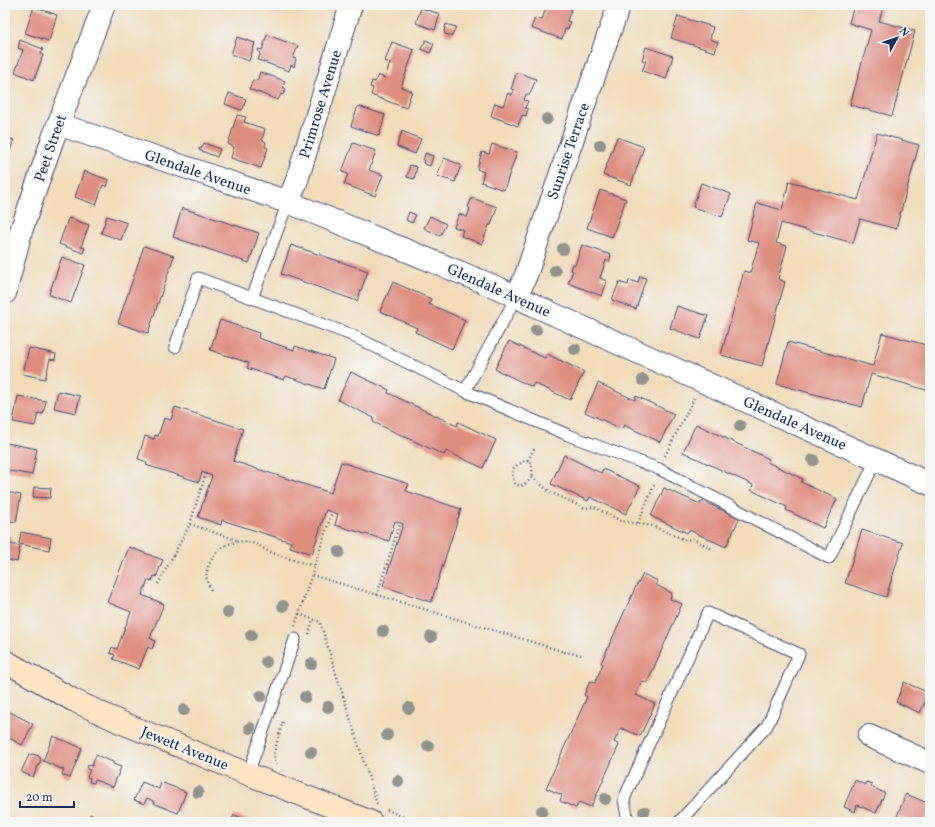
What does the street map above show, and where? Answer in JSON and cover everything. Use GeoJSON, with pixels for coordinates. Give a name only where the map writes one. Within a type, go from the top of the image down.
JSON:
{"type":"FeatureCollection","features":[{"type":"Feature","properties":{"kind":"main road","name":"Jewett Avenue"},"geometry":{"type":"LineString","coordinates":[[5,661],[74,700],[120,722],[248,774],[376,812]]}},
{"type":"Feature","properties":{"kind":"street","name":"Peet Street"},"geometry":{"type":"LineString","coordinates":[[5,293],[21,231],[58,124],[104,5]]}},
{"type":"Feature","properties":{"kind":"street","name":"Primrose Avenue"},"geometry":{"type":"LineString","coordinates":[[288,202],[296,183],[349,5]]}},
{"type":"Feature","properties":{"kind":"street","name":"Sunrise Terrace"},"geometry":{"type":"LineString","coordinates":[[517,296],[526,275],[590,85],[619,5]]}},
{"type":"Feature","properties":{"kind":"street","name":"Glendale Avenue"},"geometry":{"type":"LineString","coordinates":[[58,124],[288,202],[517,296],[540,308],[930,484]]}},
{"type":"Feature","properties":{"kind":"street"},"geometry":{"type":"LineString","coordinates":[[869,736],[930,763]]}},
{"type":"Feature","properties":{"kind":"lane"},"geometry":{"type":"LineString","coordinates":[[252,298],[288,202]]}},
{"type":"Feature","properties":{"kind":"lane"},"geometry":{"type":"LineString","coordinates":[[175,347],[198,278],[349,334],[465,391],[568,435],[659,469],[829,558],[876,460]]}},
{"type":"Feature","properties":{"kind":"lane"},"geometry":{"type":"LineString","coordinates":[[465,391],[517,296]]}},
{"type":"Feature","properties":{"kind":"lane"},"geometry":{"type":"LineString","coordinates":[[628,822],[624,799],[708,613],[799,654],[767,726],[679,822]]}},
{"type":"Feature","properties":{"kind":"lane"},"geometry":{"type":"LineString","coordinates":[[248,774],[295,639]]}},
{"type":"Feature","properties":{"kind":"path"},"geometry":{"type":"LineString","coordinates":[[638,523],[657,479],[659,469],[703,382]]}},
{"type":"Feature","properties":{"kind":"path"},"geometry":{"type":"LineString","coordinates":[[528,460],[531,463],[533,475],[531,479],[521,486],[515,484],[512,473],[514,467],[528,460],[534,448]]}},
{"type":"Feature","properties":{"kind":"path"},"geometry":{"type":"LineString","coordinates":[[158,584],[190,524],[206,474]]}},
{"type":"Feature","properties":{"kind":"path"},"geometry":{"type":"LineString","coordinates":[[532,477],[550,492],[584,508],[594,507],[621,521],[653,526],[685,540],[693,539],[712,549]]}},
{"type":"Feature","properties":{"kind":"path"},"geometry":{"type":"LineString","coordinates":[[295,639],[294,627],[332,512]]}},
{"type":"Feature","properties":{"kind":"path"},"geometry":{"type":"LineString","coordinates":[[377,595],[400,523]]}},
{"type":"Feature","properties":{"kind":"path"},"geometry":{"type":"LineString","coordinates":[[190,524],[240,541],[258,545],[270,552],[315,566]]}},
{"type":"Feature","properties":{"kind":"path"},"geometry":{"type":"LineString","coordinates":[[211,590],[207,582],[207,575],[208,567],[212,558],[224,546],[232,542],[240,541]]}},
{"type":"Feature","properties":{"kind":"path"},"geometry":{"type":"LineString","coordinates":[[312,575],[565,652],[582,655]]}},
{"type":"Feature","properties":{"kind":"path"},"geometry":{"type":"LineString","coordinates":[[299,614],[320,622],[378,807],[376,812],[416,822]]}},
{"type":"Feature","properties":{"kind":"path"},"geometry":{"type":"LineString","coordinates":[[307,640],[313,619]]}},
{"type":"Feature","properties":{"kind":"path"},"geometry":{"type":"LineString","coordinates":[[281,768],[274,758],[274,753],[285,715]]}},
{"type":"Feature","properties":{"kind":"building"},"geometry":{"type":"Polygon","coordinates":[[[547,5],[567,5],[572,7],[567,21],[570,22],[568,29],[565,29],[562,39],[531,28],[535,18],[542,20],[547,5]]]}},
{"type":"Feature","properties":{"kind":"building"},"geometry":{"type":"Polygon","coordinates":[[[854,5],[884,5],[879,21],[915,31],[892,116],[850,105],[871,30],[849,23],[854,5]]]}},
{"type":"Feature","properties":{"kind":"building"},"geometry":{"type":"Polygon","coordinates":[[[34,7],[57,15],[49,41],[25,33],[34,7]]]}},
{"type":"Feature","properties":{"kind":"building"},"geometry":{"type":"Polygon","coordinates":[[[421,8],[440,14],[435,30],[416,23],[421,8]]]}},
{"type":"Feature","properties":{"kind":"building"},"geometry":{"type":"Polygon","coordinates":[[[678,16],[713,27],[710,39],[718,42],[715,52],[671,38],[678,16]]]}},
{"type":"Feature","properties":{"kind":"building"},"geometry":{"type":"Polygon","coordinates":[[[446,24],[456,27],[452,36],[445,34],[444,31],[446,24]]]}},
{"type":"Feature","properties":{"kind":"building"},"geometry":{"type":"Polygon","coordinates":[[[267,35],[298,46],[293,58],[296,59],[294,67],[291,65],[289,71],[258,60],[260,55],[258,49],[262,50],[267,35]]]}},
{"type":"Feature","properties":{"kind":"building"},"geometry":{"type":"Polygon","coordinates":[[[237,37],[255,43],[249,61],[231,54],[237,37]]]}},
{"type":"Feature","properties":{"kind":"building"},"geometry":{"type":"Polygon","coordinates":[[[20,40],[43,49],[41,54],[43,55],[34,80],[15,72],[23,50],[18,48],[20,40]]]}},
{"type":"Feature","properties":{"kind":"building"},"geometry":{"type":"Polygon","coordinates":[[[426,40],[434,44],[430,53],[421,49],[426,40]]]}},
{"type":"Feature","properties":{"kind":"building"},"geometry":{"type":"Polygon","coordinates":[[[392,42],[414,50],[401,87],[412,91],[406,108],[371,95],[373,88],[370,87],[372,81],[375,82],[378,75],[385,78],[390,63],[385,61],[392,42]]]}},
{"type":"Feature","properties":{"kind":"building"},"geometry":{"type":"Polygon","coordinates":[[[646,47],[673,56],[666,79],[642,71],[646,61],[642,60],[646,47]]]}},
{"type":"Feature","properties":{"kind":"building"},"geometry":{"type":"Polygon","coordinates":[[[260,72],[285,81],[283,87],[286,89],[278,100],[249,89],[253,80],[257,81],[260,72]]]}},
{"type":"Feature","properties":{"kind":"building"},"geometry":{"type":"Polygon","coordinates":[[[517,72],[536,79],[529,96],[526,94],[524,100],[528,101],[525,108],[528,109],[526,116],[522,115],[518,126],[491,116],[495,103],[503,106],[508,93],[512,95],[514,90],[511,89],[517,72]]]}},
{"type":"Feature","properties":{"kind":"building"},"geometry":{"type":"Polygon","coordinates":[[[229,93],[246,99],[243,109],[241,110],[225,104],[229,93]]]}},
{"type":"Feature","properties":{"kind":"building"},"geometry":{"type":"Polygon","coordinates":[[[358,106],[385,115],[379,136],[351,126],[358,106]]]}},
{"type":"Feature","properties":{"kind":"building"},"geometry":{"type":"Polygon","coordinates":[[[237,115],[246,117],[244,122],[265,129],[262,140],[266,142],[265,147],[268,148],[261,168],[231,158],[234,147],[228,144],[237,115]]]}},
{"type":"Feature","properties":{"kind":"building"},"geometry":{"type":"Polygon","coordinates":[[[402,131],[421,139],[415,154],[398,147],[397,145],[402,131]]]}},
{"type":"Feature","properties":{"kind":"building"},"geometry":{"type":"Polygon","coordinates":[[[877,133],[919,145],[896,229],[860,219],[853,243],[781,223],[776,243],[787,246],[778,279],[785,282],[762,366],[721,355],[744,271],[750,273],[759,243],[747,240],[757,203],[782,210],[789,181],[858,200],[877,133]]]}},
{"type":"Feature","properties":{"kind":"building"},"geometry":{"type":"Polygon","coordinates":[[[5,137],[14,140],[5,164],[5,137]]]}},
{"type":"Feature","properties":{"kind":"building"},"geometry":{"type":"Polygon","coordinates":[[[617,137],[644,147],[631,185],[603,175],[617,137]]]}},
{"type":"Feature","properties":{"kind":"building"},"geometry":{"type":"Polygon","coordinates":[[[204,143],[220,149],[217,157],[199,150],[204,143]]]}},
{"type":"Feature","properties":{"kind":"building"},"geometry":{"type":"Polygon","coordinates":[[[353,143],[376,151],[369,170],[383,175],[375,196],[344,184],[348,174],[342,172],[353,143]]]}},
{"type":"Feature","properties":{"kind":"building"},"geometry":{"type":"Polygon","coordinates":[[[492,144],[517,152],[504,190],[481,182],[484,172],[477,169],[482,152],[489,154],[492,144]]]}},
{"type":"Feature","properties":{"kind":"building"},"geometry":{"type":"Polygon","coordinates":[[[425,153],[433,156],[430,166],[424,164],[423,162],[425,153]]]}},
{"type":"Feature","properties":{"kind":"building"},"geometry":{"type":"Polygon","coordinates":[[[444,158],[461,165],[455,182],[437,176],[444,158]]]}},
{"type":"Feature","properties":{"kind":"building"},"geometry":{"type":"Polygon","coordinates":[[[410,165],[417,167],[414,179],[407,177],[410,165]]]}},
{"type":"Feature","properties":{"kind":"building"},"geometry":{"type":"Polygon","coordinates":[[[84,171],[109,180],[107,187],[103,185],[96,205],[75,197],[84,171]]]}},
{"type":"Feature","properties":{"kind":"building"},"geometry":{"type":"Polygon","coordinates":[[[701,183],[731,194],[722,217],[693,207],[701,183]]]}},
{"type":"Feature","properties":{"kind":"building"},"geometry":{"type":"Polygon","coordinates":[[[600,190],[626,199],[612,237],[587,228],[600,190]]]}},
{"type":"Feature","properties":{"kind":"building"},"geometry":{"type":"Polygon","coordinates":[[[472,198],[497,207],[491,225],[489,225],[482,244],[461,236],[463,230],[454,227],[459,214],[467,217],[470,209],[468,207],[472,198]]]}},
{"type":"Feature","properties":{"kind":"building"},"geometry":{"type":"Polygon","coordinates":[[[182,208],[259,233],[249,263],[173,237],[182,208]]]}},
{"type":"Feature","properties":{"kind":"building"},"geometry":{"type":"Polygon","coordinates":[[[409,212],[416,215],[412,223],[406,220],[409,212]]]}},
{"type":"Feature","properties":{"kind":"building"},"geometry":{"type":"Polygon","coordinates":[[[107,216],[127,223],[121,240],[101,233],[107,216]]]}},
{"type":"Feature","properties":{"kind":"building"},"geometry":{"type":"Polygon","coordinates":[[[430,216],[446,224],[440,236],[424,228],[430,216]]]}},
{"type":"Feature","properties":{"kind":"building"},"geometry":{"type":"Polygon","coordinates":[[[69,218],[89,225],[81,247],[85,248],[83,253],[59,244],[69,218]]]}},
{"type":"Feature","properties":{"kind":"building"},"geometry":{"type":"Polygon","coordinates":[[[291,245],[368,271],[357,301],[281,274],[291,245]]]}},
{"type":"Feature","properties":{"kind":"building"},"geometry":{"type":"Polygon","coordinates":[[[582,245],[611,255],[609,262],[606,260],[600,278],[607,281],[602,296],[568,283],[573,271],[571,270],[573,264],[575,265],[582,245]]]}},
{"type":"Feature","properties":{"kind":"building"},"geometry":{"type":"Polygon","coordinates":[[[144,246],[174,256],[148,333],[118,323],[144,246]]]}},
{"type":"Feature","properties":{"kind":"building"},"geometry":{"type":"Polygon","coordinates":[[[62,257],[85,265],[71,303],[49,294],[62,257]]]}},
{"type":"Feature","properties":{"kind":"building"},"geometry":{"type":"Polygon","coordinates":[[[640,276],[646,278],[636,309],[612,300],[619,282],[628,285],[629,280],[638,283],[640,276]]]}},
{"type":"Feature","properties":{"kind":"building"},"geometry":{"type":"Polygon","coordinates":[[[393,282],[431,299],[429,304],[465,320],[452,349],[415,332],[417,328],[380,311],[393,282]]]}},
{"type":"Feature","properties":{"kind":"building"},"geometry":{"type":"Polygon","coordinates":[[[677,306],[708,316],[700,339],[670,328],[677,306]]]}},
{"type":"Feature","properties":{"kind":"building"},"geometry":{"type":"Polygon","coordinates":[[[220,320],[259,333],[258,338],[294,350],[295,346],[334,359],[324,389],[286,376],[284,380],[247,368],[249,363],[210,350],[220,320]]]}},
{"type":"Feature","properties":{"kind":"building"},"geometry":{"type":"Polygon","coordinates":[[[882,333],[930,346],[930,391],[871,374],[862,407],[777,384],[788,342],[873,366],[882,333]]]}},
{"type":"Feature","properties":{"kind":"building"},"geometry":{"type":"Polygon","coordinates":[[[509,341],[545,358],[547,354],[584,372],[570,400],[534,383],[532,387],[495,369],[509,341]]]}},
{"type":"Feature","properties":{"kind":"building"},"geometry":{"type":"Polygon","coordinates":[[[29,348],[56,354],[55,360],[50,359],[45,379],[23,374],[29,348]]]}},
{"type":"Feature","properties":{"kind":"building"},"geometry":{"type":"Polygon","coordinates":[[[351,372],[389,390],[388,393],[457,426],[458,422],[496,440],[483,468],[446,451],[444,455],[373,422],[374,418],[338,400],[351,372]]]}},
{"type":"Feature","properties":{"kind":"building"},"geometry":{"type":"Polygon","coordinates":[[[598,383],[635,400],[636,396],[674,414],[660,442],[624,425],[622,429],[585,412],[598,383]]]}},
{"type":"Feature","properties":{"kind":"building"},"geometry":{"type":"Polygon","coordinates":[[[58,391],[80,396],[76,413],[54,408],[58,391]]]}},
{"type":"Feature","properties":{"kind":"building"},"geometry":{"type":"Polygon","coordinates":[[[18,396],[46,401],[43,414],[38,413],[35,426],[13,422],[18,396]]]}},
{"type":"Feature","properties":{"kind":"building"},"geometry":{"type":"Polygon","coordinates":[[[175,407],[243,429],[233,461],[331,493],[341,462],[409,484],[406,491],[461,509],[431,602],[383,586],[403,524],[395,521],[389,541],[335,525],[338,514],[326,510],[312,554],[290,547],[291,542],[222,520],[221,525],[198,517],[212,476],[202,472],[199,482],[146,465],[147,462],[138,459],[145,436],[154,439],[155,435],[158,436],[164,418],[171,420],[175,407]]]}},
{"type":"Feature","properties":{"kind":"building"},"geometry":{"type":"Polygon","coordinates":[[[696,424],[769,459],[767,462],[803,479],[801,482],[837,499],[823,528],[786,510],[787,507],[751,490],[753,485],[683,452],[696,424]]]}},
{"type":"Feature","properties":{"kind":"building"},"geometry":{"type":"Polygon","coordinates":[[[7,443],[37,449],[32,475],[5,470],[5,451],[7,443]]]}},
{"type":"Feature","properties":{"kind":"building"},"geometry":{"type":"Polygon","coordinates":[[[564,455],[601,473],[603,469],[640,486],[626,514],[590,497],[588,501],[551,484],[564,455]]]}},
{"type":"Feature","properties":{"kind":"building"},"geometry":{"type":"Polygon","coordinates":[[[34,487],[51,488],[50,498],[33,497],[34,487]]]}},
{"type":"Feature","properties":{"kind":"building"},"geometry":{"type":"Polygon","coordinates":[[[664,488],[700,504],[702,501],[738,517],[739,519],[726,547],[689,530],[687,533],[651,516],[664,488]]]}},
{"type":"Feature","properties":{"kind":"building"},"geometry":{"type":"Polygon","coordinates":[[[5,492],[21,495],[16,522],[5,520],[5,492]]]}},
{"type":"Feature","properties":{"kind":"building"},"geometry":{"type":"Polygon","coordinates":[[[862,530],[903,543],[886,597],[845,583],[862,530]]]}},
{"type":"Feature","properties":{"kind":"building"},"geometry":{"type":"Polygon","coordinates":[[[21,532],[51,538],[49,550],[19,544],[21,532]]]}},
{"type":"Feature","properties":{"kind":"building"},"geometry":{"type":"Polygon","coordinates":[[[5,537],[11,538],[10,544],[20,546],[17,562],[7,560],[6,565],[5,565],[5,537]]]}},
{"type":"Feature","properties":{"kind":"building"},"geometry":{"type":"Polygon","coordinates":[[[129,547],[163,560],[156,577],[154,576],[152,581],[148,580],[142,595],[164,604],[150,638],[155,641],[152,649],[148,647],[139,669],[113,659],[115,655],[110,653],[112,647],[117,649],[131,612],[107,602],[129,547]]]}},
{"type":"Feature","properties":{"kind":"building"},"geometry":{"type":"Polygon","coordinates":[[[643,574],[658,581],[656,585],[672,593],[670,599],[682,604],[647,683],[642,681],[636,695],[655,704],[640,736],[621,728],[614,742],[619,745],[591,807],[579,802],[576,808],[560,801],[562,795],[546,788],[587,697],[584,695],[590,681],[595,683],[603,664],[601,663],[643,574]]]}},
{"type":"Feature","properties":{"kind":"building"},"geometry":{"type":"Polygon","coordinates":[[[904,682],[929,693],[920,713],[896,702],[904,682]]]}},
{"type":"Feature","properties":{"kind":"building"},"geometry":{"type":"Polygon","coordinates":[[[8,711],[33,724],[22,745],[7,737],[5,740],[5,718],[8,711]]]}},
{"type":"Feature","properties":{"kind":"building"},"geometry":{"type":"Polygon","coordinates":[[[53,736],[82,748],[70,778],[62,775],[64,770],[43,761],[53,736]]]}},
{"type":"Feature","properties":{"kind":"building"},"geometry":{"type":"Polygon","coordinates":[[[33,754],[39,756],[41,760],[33,777],[21,772],[29,755],[33,754]]]}},
{"type":"Feature","properties":{"kind":"building"},"geometry":{"type":"Polygon","coordinates":[[[96,755],[121,767],[113,787],[95,780],[94,783],[89,782],[90,778],[87,777],[90,770],[87,769],[88,765],[92,766],[96,755]]]}},
{"type":"Feature","properties":{"kind":"building"},"geometry":{"type":"Polygon","coordinates":[[[855,780],[865,785],[866,782],[872,784],[871,787],[885,793],[876,813],[857,805],[855,812],[844,807],[855,780]]]}},
{"type":"Feature","properties":{"kind":"building"},"geometry":{"type":"Polygon","coordinates":[[[142,782],[159,789],[161,782],[186,792],[178,813],[155,804],[147,798],[144,804],[134,800],[142,782]]]}},
{"type":"Feature","properties":{"kind":"building"},"geometry":{"type":"Polygon","coordinates":[[[906,794],[930,804],[930,809],[925,822],[912,822],[897,816],[906,794]]]}},
{"type":"Feature","properties":{"kind":"building"},"geometry":{"type":"Polygon","coordinates":[[[90,814],[100,819],[99,822],[87,822],[90,814]]]}},
{"type":"Feature","properties":{"kind":"building"},"geometry":{"type":"Polygon","coordinates":[[[234,815],[252,822],[231,822],[234,815]]]}}]}
